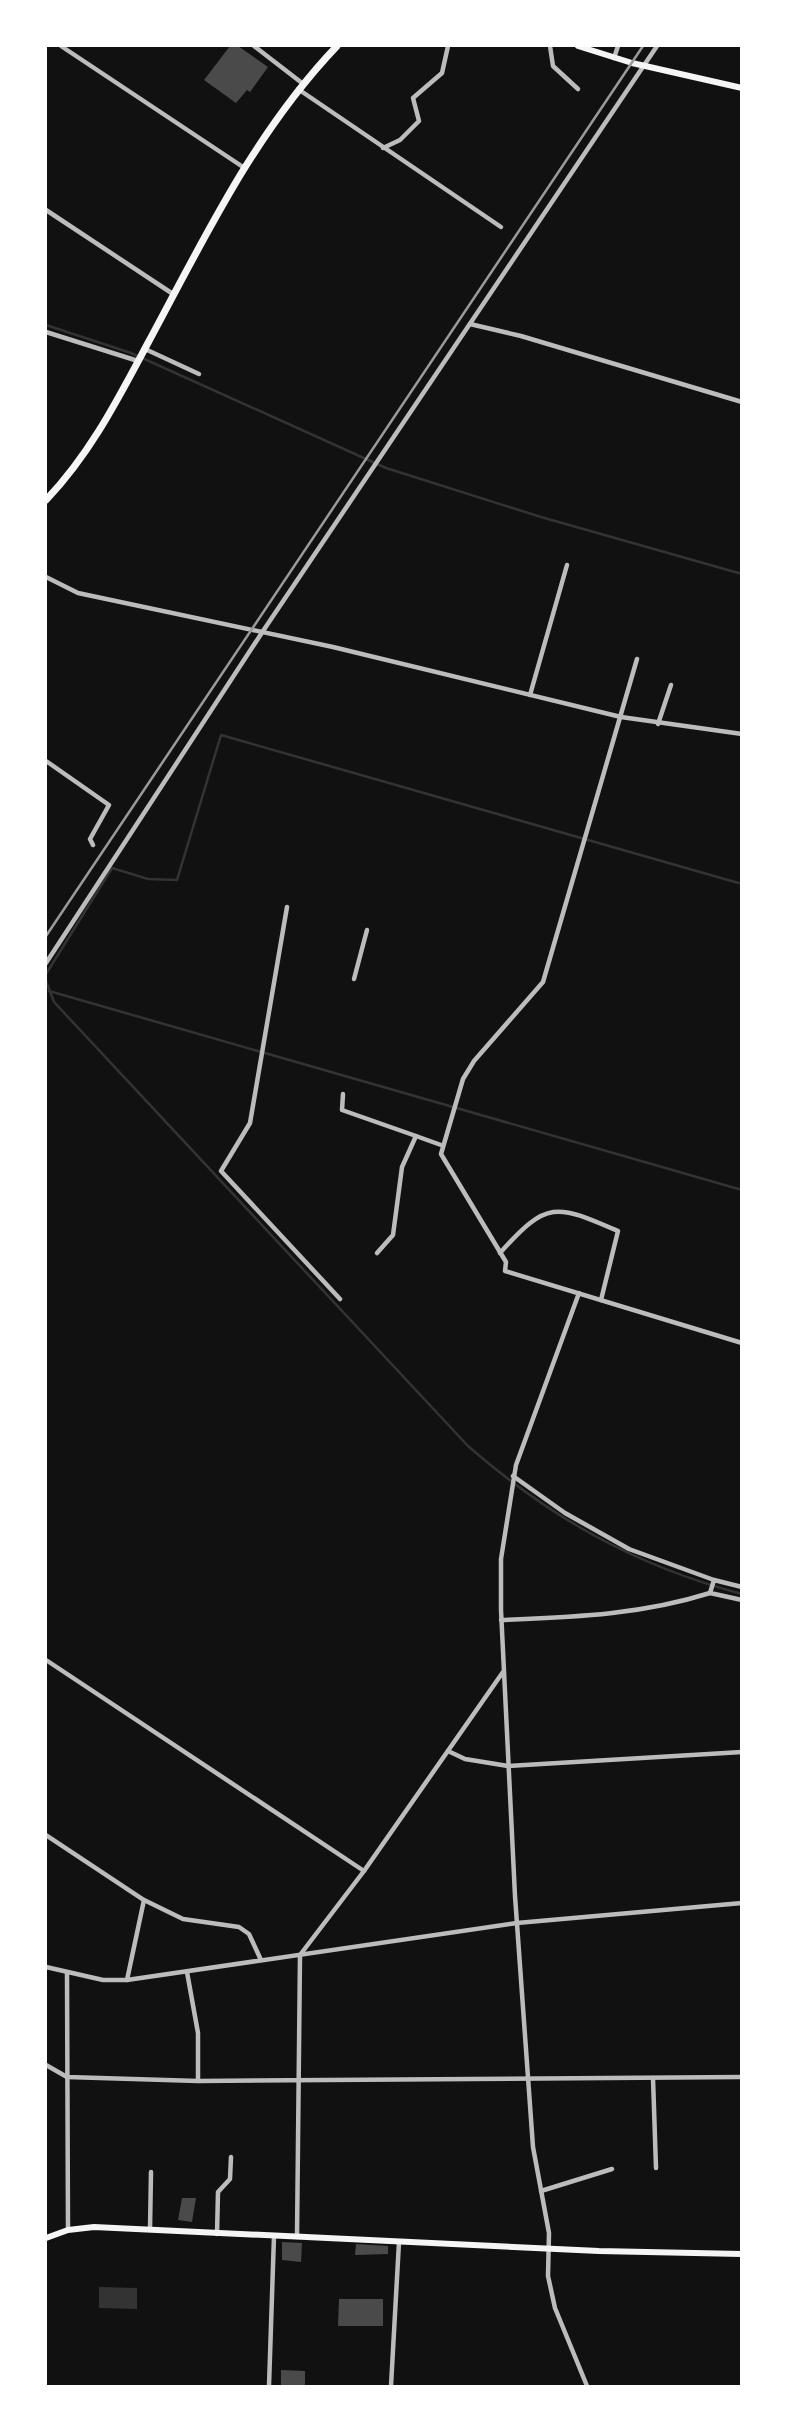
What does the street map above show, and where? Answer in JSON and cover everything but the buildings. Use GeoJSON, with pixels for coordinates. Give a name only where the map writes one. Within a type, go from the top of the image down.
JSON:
{"type":"FeatureCollection","features":[{"type":"Feature","properties":{"kind":"main road"},"geometry":{"type":"LineString","coordinates":[[46,500],[94,440],[243,167],[300,86],[337,46]]}},
{"type":"Feature","properties":{"kind":"main road"},"geometry":{"type":"LineString","coordinates":[[578,46],[614,58],[741,88]]}},
{"type":"Feature","properties":{"kind":"main road"},"geometry":{"type":"LineString","coordinates":[[47,2235],[94,2227],[399,2242],[741,2254]]}},
{"type":"Feature","properties":{"kind":"street"},"geometry":{"type":"LineString","coordinates":[[61,46],[243,167]]}},
{"type":"Feature","properties":{"kind":"street"},"geometry":{"type":"LineString","coordinates":[[254,46],[300,86],[383,148],[501,227]]}},
{"type":"Feature","properties":{"kind":"street"},"geometry":{"type":"LineString","coordinates":[[383,148],[400,141],[419,121],[414,98],[442,73],[448,46]]}},
{"type":"Feature","properties":{"kind":"street"},"geometry":{"type":"LineString","coordinates":[[550,46],[553,66],[578,89]]}},
{"type":"Feature","properties":{"kind":"street"},"geometry":{"type":"LineString","coordinates":[[614,58],[618,46]]}},
{"type":"Feature","properties":{"kind":"street"},"geometry":{"type":"LineString","coordinates":[[46,963],[262,631],[657,46]]}},
{"type":"Feature","properties":{"kind":"street"},"geometry":{"type":"LineString","coordinates":[[46,210],[174,295]]}},
{"type":"Feature","properties":{"kind":"street"},"geometry":{"type":"LineString","coordinates":[[470,324],[521,336],[741,402]]}},
{"type":"Feature","properties":{"kind":"street"},"geometry":{"type":"LineString","coordinates":[[46,332],[138,361]]}},
{"type":"Feature","properties":{"kind":"street"},"geometry":{"type":"LineString","coordinates":[[145,349],[199,374]]}},
{"type":"Feature","properties":{"kind":"street"},"geometry":{"type":"LineString","coordinates":[[530,695],[566,565]]}},
{"type":"Feature","properties":{"kind":"street"},"geometry":{"type":"LineString","coordinates":[[46,577],[78,593],[262,631],[621,717],[741,734]]}},
{"type":"Feature","properties":{"kind":"street"},"geometry":{"type":"LineString","coordinates":[[637,659],[543,982],[474,1061],[463,1079],[441,1145],[441,1154],[506,1262],[505,1271],[741,1343]]}},
{"type":"Feature","properties":{"kind":"street"},"geometry":{"type":"LineString","coordinates":[[658,724],[671,685]]}},
{"type":"Feature","properties":{"kind":"street"},"geometry":{"type":"LineString","coordinates":[[46,761],[109,805],[90,839],[93,845]]}},
{"type":"Feature","properties":{"kind":"street"},"geometry":{"type":"LineString","coordinates":[[287,907],[250,1123],[221,1171],[340,1299]]}},
{"type":"Feature","properties":{"kind":"street"},"geometry":{"type":"LineString","coordinates":[[354,979],[367,930]]}},
{"type":"Feature","properties":{"kind":"street"},"geometry":{"type":"LineString","coordinates":[[344,1094],[342,1110],[441,1145]]}},
{"type":"Feature","properties":{"kind":"street"},"geometry":{"type":"LineString","coordinates":[[377,1253],[393,1235],[402,1167],[416,1136]]}},
{"type":"Feature","properties":{"kind":"street"},"geometry":{"type":"LineString","coordinates":[[500,1252],[523,1227],[540,1214],[560,1209],[618,1231],[601,1300]]}},
{"type":"Feature","properties":{"kind":"street"},"geometry":{"type":"LineString","coordinates":[[579,1293],[513,1476],[501,1559],[501,1620],[517,1923],[533,2147],[550,2247],[548,2276],[555,2308],[587,2386]]}},
{"type":"Feature","properties":{"kind":"street"},"geometry":{"type":"LineString","coordinates":[[513,1476],[565,1513],[629,1549],[741,1587]]}},
{"type":"Feature","properties":{"kind":"street"},"geometry":{"type":"LineString","coordinates":[[710,1592],[714,1580]]}},
{"type":"Feature","properties":{"kind":"street"},"geometry":{"type":"LineString","coordinates":[[501,1620],[608,1616],[651,1609],[710,1592],[741,1600]]}},
{"type":"Feature","properties":{"kind":"street"},"geometry":{"type":"LineString","coordinates":[[46,1660],[364,1871]]}},
{"type":"Feature","properties":{"kind":"street"},"geometry":{"type":"LineString","coordinates":[[297,2237],[300,1955],[364,1871],[503,1672]]}},
{"type":"Feature","properties":{"kind":"street"},"geometry":{"type":"LineString","coordinates":[[448,1751],[465,1759],[508,1766],[741,1752]]}},
{"type":"Feature","properties":{"kind":"street"},"geometry":{"type":"LineString","coordinates":[[46,1835],[144,1900],[183,1919],[239,1927],[248,1934],[261,1960]]}},
{"type":"Feature","properties":{"kind":"street"},"geometry":{"type":"LineString","coordinates":[[127,1980],[144,1900]]}},
{"type":"Feature","properties":{"kind":"street"},"geometry":{"type":"LineString","coordinates":[[46,1967],[68,1973],[127,1980],[517,1923],[741,1903]]}},
{"type":"Feature","properties":{"kind":"street"},"geometry":{"type":"LineString","coordinates":[[187,1972],[198,2033],[198,2081]]}},
{"type":"Feature","properties":{"kind":"street"},"geometry":{"type":"LineString","coordinates":[[68,1973],[68,2230]]}},
{"type":"Feature","properties":{"kind":"street"},"geometry":{"type":"LineString","coordinates":[[46,2065],[67,2077],[198,2081],[528,2081],[741,2077]]}},
{"type":"Feature","properties":{"kind":"street"},"geometry":{"type":"LineString","coordinates":[[653,2078],[656,2168]]}},
{"type":"Feature","properties":{"kind":"street"},"geometry":{"type":"LineString","coordinates":[[217,2234],[218,2192],[230,2179],[231,2157]]}},
{"type":"Feature","properties":{"kind":"street"},"geometry":{"type":"LineString","coordinates":[[541,2191],[612,2169]]}},
{"type":"Feature","properties":{"kind":"street"},"geometry":{"type":"LineString","coordinates":[[150,2230],[151,2172]]}},
{"type":"Feature","properties":{"kind":"street"},"geometry":{"type":"LineString","coordinates":[[269,2386],[274,2236]]}},
{"type":"Feature","properties":{"kind":"street"},"geometry":{"type":"LineString","coordinates":[[391,2386],[399,2242]]}},
{"type":"Feature","properties":{"kind":"shaded area"},"geometry":{"type":"Polygon","coordinates":[[[99,2287],[137,2288],[137,2309],[99,2308],[99,2287]]]}},
{"type":"Feature","properties":{"kind":"waterway"},"geometry":{"type":"LineString","coordinates":[[46,325],[131,353],[386,468],[541,517],[742,574]]}},
{"type":"Feature","properties":{"kind":"waterway"},"geometry":{"type":"LineString","coordinates":[[46,974],[112,868],[148,879],[177,880],[221,735],[742,884]]}},
{"type":"Feature","properties":{"kind":"waterway"},"geometry":{"type":"LineString","coordinates":[[46,981],[54,1002],[468,1446],[530,1496],[596,1536],[666,1569],[742,1594]]}},
{"type":"Feature","properties":{"kind":"waterway"},"geometry":{"type":"LineString","coordinates":[[49,991],[742,1190]]}},
{"type":"Feature","properties":{"kind":"railway"},"geometry":{"type":"LineString","coordinates":[[46,936],[643,46]]}}]}
